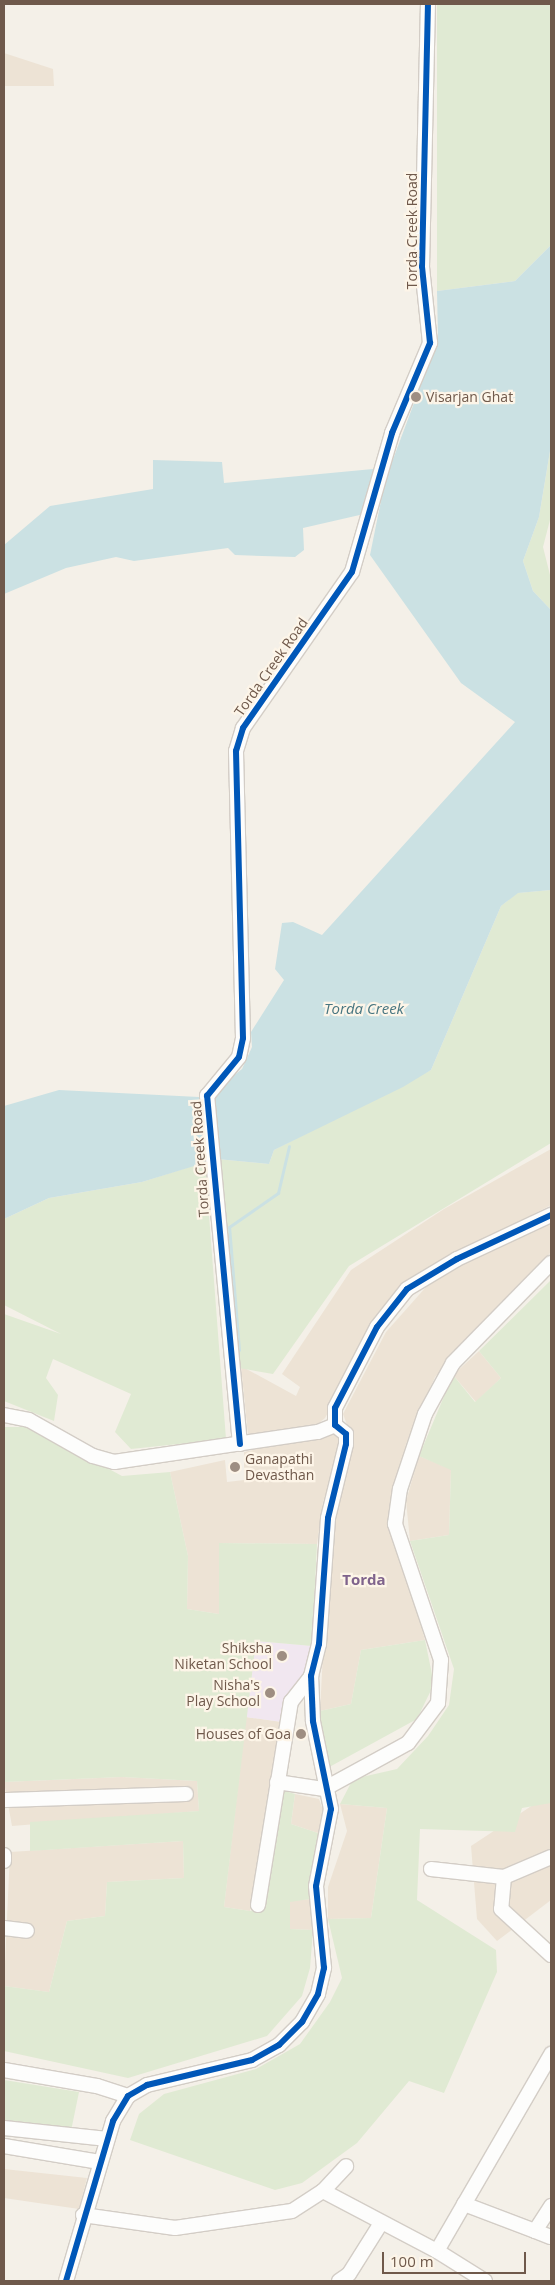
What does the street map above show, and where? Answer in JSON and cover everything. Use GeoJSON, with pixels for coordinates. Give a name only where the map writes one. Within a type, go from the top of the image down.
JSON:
{"type":"FeatureCollection","features":[{"type":"Feature","properties":{"kind":"street","name":"Torda Creek Road"},"geometry":{"type":"LineString","coordinates":[[240,1444],[208,1117],[209,1089],[239,1057],[243,1038],[238,739],[352,572],[392,433],[430,343],[422,267],[428,4]]}},
{"type":"Feature","properties":{"kind":"street"},"geometry":{"type":"LineString","coordinates":[[335,1425],[335,1408],[351,1374],[377,1327],[407,1289],[457,1259],[551,1214]]}},
{"type":"Feature","properties":{"kind":"street"},"geometry":{"type":"LineString","coordinates":[[277,1782],[324,1789],[408,1743],[438,1703],[441,1660],[395,1524],[400,1489],[425,1414],[453,1363],[551,1263]]}},
{"type":"Feature","properties":{"kind":"street"},"geometry":{"type":"LineString","coordinates":[[4,1415],[28,1420],[93,1456],[114,1462],[318,1432],[335,1425]]}},
{"type":"Feature","properties":{"kind":"street"},"geometry":{"type":"LineString","coordinates":[[66,2281],[83,2215],[107,2139],[128,2096],[147,2085],[252,2060],[279,2045],[302,2022],[318,1994],[324,1968],[316,1886],[330,1829],[331,1809],[324,1789],[311,1676],[319,1644],[328,1518],[346,1444],[346,1434],[335,1425]]}},
{"type":"Feature","properties":{"kind":"street"},"geometry":{"type":"LineString","coordinates":[[258,1905],[291,1702],[311,1676]]}},
{"type":"Feature","properties":{"kind":"street"},"geometry":{"type":"LineString","coordinates":[[4,1800],[186,1794]]}},
{"type":"Feature","properties":{"kind":"street"},"geometry":{"type":"LineString","coordinates":[[4,1855],[4,1861]]}},
{"type":"Feature","properties":{"kind":"street"},"geometry":{"type":"LineString","coordinates":[[431,1869],[504,1877],[551,1857]]}},
{"type":"Feature","properties":{"kind":"street"},"geometry":{"type":"LineString","coordinates":[[504,1877],[502,1909],[551,1955]]}},
{"type":"Feature","properties":{"kind":"street"},"geometry":{"type":"LineString","coordinates":[[4,1928],[27,1931]]}},
{"type":"Feature","properties":{"kind":"street"},"geometry":{"type":"LineString","coordinates":[[437,2250],[551,2054]]}},
{"type":"Feature","properties":{"kind":"street"},"geometry":{"type":"LineString","coordinates":[[4,2070],[97,2086],[128,2096]]}},
{"type":"Feature","properties":{"kind":"street"},"geometry":{"type":"LineString","coordinates":[[4,2128],[107,2139]]}},
{"type":"Feature","properties":{"kind":"street"},"geometry":{"type":"LineString","coordinates":[[4,2146],[100,2162]]}},
{"type":"Feature","properties":{"kind":"street"},"geometry":{"type":"LineString","coordinates":[[83,2215],[175,2228],[292,2211],[324,2191],[346,2166]]}},
{"type":"Feature","properties":{"kind":"street"},"geometry":{"type":"LineString","coordinates":[[324,2191],[382,2223],[437,2250],[485,2281]]}},
{"type":"Feature","properties":{"kind":"street"},"geometry":{"type":"LineString","coordinates":[[464,2204],[551,2238]]}},
{"type":"Feature","properties":{"kind":"street"},"geometry":{"type":"LineString","coordinates":[[535,2231],[551,2206]]}},
{"type":"Feature","properties":{"kind":"street"},"geometry":{"type":"LineString","coordinates":[[339,2281],[349,2274],[382,2223]]}},
{"type":"Feature","properties":{"kind":"shaded area"},"geometry":{"type":"Polygon","coordinates":[[[4,53],[53,69],[54,86],[4,86],[4,53]]]}},
{"type":"Feature","properties":{"kind":"shaded area"},"geometry":{"type":"Polygon","coordinates":[[[551,1149],[551,1205],[450,1257],[377,1325],[325,1418],[312,1429],[248,1435],[241,1366],[296,1396],[300,1387],[282,1374],[351,1270],[444,1209],[551,1149]]]}},
{"type":"Feature","properties":{"kind":"shaded area"},"geometry":{"type":"Polygon","coordinates":[[[551,1224],[551,1252],[435,1377],[406,1444],[389,1513],[425,1640],[361,1650],[351,1704],[320,1711],[330,1520],[352,1438],[343,1414],[386,1332],[434,1278],[551,1224]]]}},
{"type":"Feature","properties":{"kind":"shaded area"},"geometry":{"type":"Polygon","coordinates":[[[479,1351],[501,1378],[476,1402],[453,1375],[479,1351]]]}},
{"type":"Feature","properties":{"kind":"shaded area"},"geometry":{"type":"Polygon","coordinates":[[[334,1431],[341,1437],[339,1452],[323,1502],[317,1544],[219,1543],[219,1614],[187,1609],[188,1556],[170,1472],[225,1460],[227,1482],[244,1480],[244,1452],[334,1431]]]}},
{"type":"Feature","properties":{"kind":"shaded area"},"geometry":{"type":"Polygon","coordinates":[[[419,1456],[451,1469],[449,1535],[410,1541],[406,1501],[419,1456]]]}},
{"type":"Feature","properties":{"kind":"shaded area"},"geometry":{"type":"Polygon","coordinates":[[[256,1641],[312,1646],[309,1666],[286,1702],[282,1722],[246,1717],[256,1641]]]}},
{"type":"Feature","properties":{"kind":"shaded area"},"geometry":{"type":"Polygon","coordinates":[[[246,1717],[282,1722],[250,1911],[224,1907],[246,1717]]]}},
{"type":"Feature","properties":{"kind":"shaded area"},"geometry":{"type":"Polygon","coordinates":[[[122,1777],[197,1781],[199,1811],[12,1826],[4,1782],[122,1777]]]}},
{"type":"Feature","properties":{"kind":"shaded area"},"geometry":{"type":"Polygon","coordinates":[[[551,1793],[551,1900],[497,1941],[477,1919],[471,1846],[551,1793]]]}},
{"type":"Feature","properties":{"kind":"shaded area"},"geometry":{"type":"Polygon","coordinates":[[[295,1794],[319,1799],[323,1810],[321,1834],[291,1824],[295,1794]]]}},
{"type":"Feature","properties":{"kind":"shaded area"},"geometry":{"type":"Polygon","coordinates":[[[340,1804],[387,1808],[371,1918],[328,1919],[328,1887],[347,1831],[340,1804]]]}},
{"type":"Feature","properties":{"kind":"shaded area"},"geometry":{"type":"Polygon","coordinates":[[[183,1841],[184,1878],[107,1882],[105,1916],[67,1921],[49,1992],[4,1986],[10,1852],[183,1841]]]}},
{"type":"Feature","properties":{"kind":"shaded area"},"geometry":{"type":"Polygon","coordinates":[[[310,1899],[313,1930],[290,1929],[290,1901],[310,1899]]]}},
{"type":"Feature","properties":{"kind":"shaded area"},"geometry":{"type":"Polygon","coordinates":[[[4,2169],[87,2178],[79,2209],[4,2198],[4,2169]]]}},
{"type":"Feature","properties":{"kind":"green space"},"geometry":{"type":"Polygon","coordinates":[[[437,4],[551,4],[551,245],[515,281],[437,291],[437,4]]]}},
{"type":"Feature","properties":{"kind":"green space"},"geometry":{"type":"Polygon","coordinates":[[[551,445],[551,516],[543,547],[551,579],[551,610],[533,591],[523,561],[539,517],[551,445]]]}},
{"type":"Feature","properties":{"kind":"green space"},"geometry":{"type":"Polygon","coordinates":[[[551,890],[551,1143],[349,1266],[273,1374],[239,1368],[217,1159],[269,1164],[274,1150],[431,1070],[501,906],[517,893],[551,890]]]}},
{"type":"Feature","properties":{"kind":"green space"},"geometry":{"type":"Polygon","coordinates":[[[205,1162],[226,1439],[131,1449],[115,1432],[131,1394],[53,1359],[46,1378],[58,1395],[54,1421],[4,1401],[4,1314],[61,1334],[4,1305],[4,1219],[49,1198],[142,1182],[205,1162]]]}},
{"type":"Feature","properties":{"kind":"green space"},"geometry":{"type":"Polygon","coordinates":[[[551,1280],[551,1803],[522,1808],[515,1832],[420,1829],[417,1900],[496,1950],[497,1972],[444,2093],[409,2081],[357,2143],[302,2183],[275,2190],[130,2140],[139,2114],[164,2094],[256,2069],[300,2044],[330,2002],[342,1978],[328,1919],[371,1918],[387,1808],[340,1804],[353,1779],[397,1769],[428,1736],[449,1705],[454,1669],[410,1541],[449,1535],[451,1470],[419,1456],[453,1375],[475,1402],[501,1378],[479,1351],[551,1280]]]}},
{"type":"Feature","properties":{"kind":"green space"},"geometry":{"type":"Polygon","coordinates":[[[4,1427],[31,1427],[122,1476],[170,1472],[188,1556],[187,1609],[219,1614],[219,1543],[317,1544],[312,1646],[256,1641],[224,1907],[250,1911],[265,1906],[282,1790],[295,1794],[291,1824],[321,1834],[310,1899],[290,1902],[290,1929],[313,1930],[310,1968],[302,1996],[267,2036],[128,2078],[4,2051],[4,1986],[49,1992],[67,1921],[105,1916],[107,1882],[184,1878],[183,1841],[30,1851],[30,1822],[199,1811],[197,1781],[122,1777],[4,1782],[4,1427]]]}},
{"type":"Feature","properties":{"kind":"green space"},"geometry":{"type":"Polygon","coordinates":[[[425,1640],[434,1684],[417,1719],[322,1771],[320,1711],[351,1704],[361,1650],[425,1640]]]}},
{"type":"Feature","properties":{"kind":"green space"},"geometry":{"type":"Polygon","coordinates":[[[4,2080],[79,2092],[71,2131],[4,2122],[4,2080]]]}},
{"type":"Feature","properties":{"kind":"water","name":"Torda Creek"},"geometry":{"type":"Polygon","coordinates":[[[551,245],[551,445],[539,517],[523,561],[533,591],[551,610],[551,890],[518,893],[501,906],[431,1070],[403,1087],[274,1150],[269,1164],[217,1159],[142,1182],[49,1198],[4,1219],[4,1106],[59,1090],[199,1097],[203,1120],[214,1091],[242,1069],[252,1047],[251,1032],[284,980],[275,969],[282,923],[293,922],[322,935],[515,722],[461,683],[370,555],[384,486],[364,514],[303,528],[304,550],[295,557],[235,555],[228,548],[134,561],[116,557],[66,568],[4,594],[4,545],[50,506],[153,489],[153,460],[222,462],[224,483],[373,469],[373,476],[386,478],[438,339],[437,291],[515,281],[551,245]]]}},
{"type":"Feature","properties":{"kind":"waterway"},"geometry":{"type":"LineString","coordinates":[[239,1350],[229,1227],[278,1193],[289,1146]]}},
{"type":"Feature","properties":{"kind":"cycle path"},"geometry":{"type":"LineString","coordinates":[[240,1444],[207,1096],[239,1057],[243,1038],[236,751],[243,728],[352,572],[392,433],[430,343],[422,267],[428,4]]}},
{"type":"Feature","properties":{"kind":"cycle path"},"geometry":{"type":"LineString","coordinates":[[66,2281],[113,2121],[128,2096],[147,2085],[252,2060],[279,2045],[302,2022],[318,1994],[324,1968],[316,1886],[331,1809],[313,1721],[311,1676],[319,1644],[328,1518],[346,1444],[346,1434],[335,1425],[335,1408],[377,1327],[407,1289],[457,1259],[551,1215]]}},
{"type":"Feature","properties":{"kind":"place","name":"Visarjan Ghat"},"geometry":{"type":"Point","coordinates":[416,397]}},
{"type":"Feature","properties":{"kind":"place","name":"Ganapathi Devasthan"},"geometry":{"type":"Point","coordinates":[235,1467]}},
{"type":"Feature","properties":{"kind":"place","name":"Shiksha Niketan School"},"geometry":{"type":"Point","coordinates":[282,1656]}},
{"type":"Feature","properties":{"kind":"place","name":"Nisha's Play School"},"geometry":{"type":"Point","coordinates":[270,1693]}},
{"type":"Feature","properties":{"kind":"place","name":"Houses of Goa"},"geometry":{"type":"Point","coordinates":[301,1734]}},
{"type":"Feature","properties":{"kind":"district","name":"Torda"},"geometry":{"type":"Point","coordinates":[364,1580]}}]}
